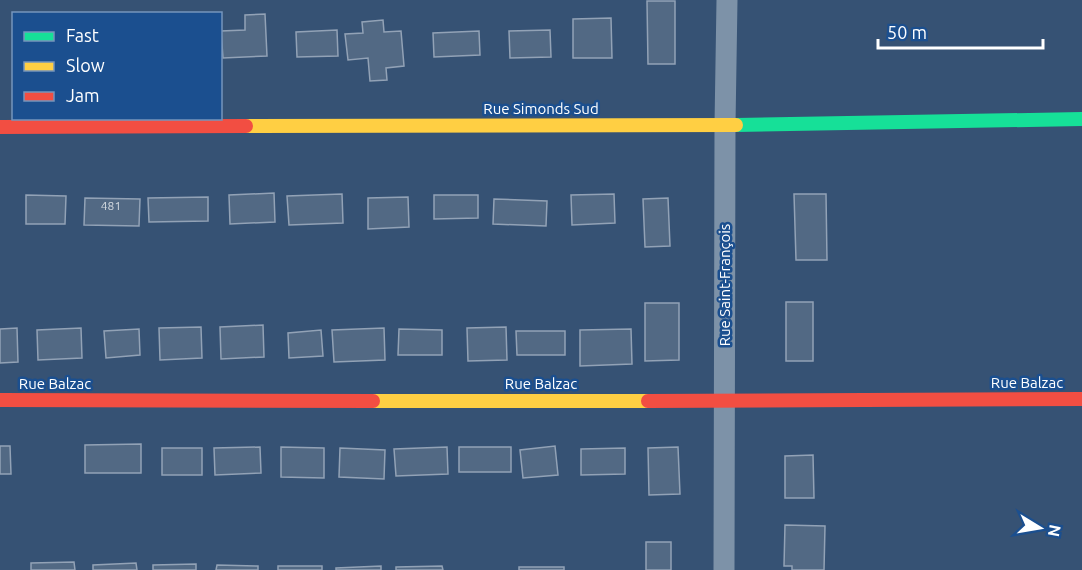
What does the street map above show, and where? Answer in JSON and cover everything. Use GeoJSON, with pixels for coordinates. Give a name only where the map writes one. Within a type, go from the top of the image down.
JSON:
{"type":"FeatureCollection","features":[{"type":"Feature","properties":{"kind":"street","name":"Rue Saint-François"},"geometry":{"type":"LineString","coordinates":[[724,570],[727,0]]}},
{"type":"Feature","properties":{"kind":"street","name":"Rue Simonds Sud"},"geometry":{"type":"LineString","coordinates":[[0,127],[725,124],[1082,119]]}},
{"type":"Feature","properties":{"kind":"street","name":"Rue Balzac"},"geometry":{"type":"LineString","coordinates":[[0,400],[1082,399]]}},
{"type":"Feature","properties":{"kind":"building"},"geometry":{"type":"Polygon","coordinates":[[[647,1],[675,1],[675,64],[648,64],[647,1]]]}},
{"type":"Feature","properties":{"kind":"building"},"geometry":{"type":"Polygon","coordinates":[[[265,14],[267,56],[223,58],[222,31],[245,30],[245,15],[265,14]]]}},
{"type":"Feature","properties":{"kind":"building"},"geometry":{"type":"Polygon","coordinates":[[[611,18],[612,58],[573,58],[573,19],[611,18]]]}},
{"type":"Feature","properties":{"kind":"building"},"geometry":{"type":"Polygon","coordinates":[[[383,20],[384,32],[401,31],[404,66],[386,68],[387,80],[370,81],[368,58],[348,60],[345,34],[363,33],[362,22],[383,20]]]}},
{"type":"Feature","properties":{"kind":"building"},"geometry":{"type":"Polygon","coordinates":[[[337,30],[338,56],[297,57],[296,32],[337,30]]]}},
{"type":"Feature","properties":{"kind":"building"},"geometry":{"type":"Polygon","coordinates":[[[550,30],[551,57],[510,58],[509,31],[550,30]]]}},
{"type":"Feature","properties":{"kind":"building"},"geometry":{"type":"Polygon","coordinates":[[[479,31],[480,55],[434,57],[433,33],[479,31]]]}},
{"type":"Feature","properties":{"kind":"building"},"geometry":{"type":"Polygon","coordinates":[[[274,193],[275,222],[230,224],[229,195],[274,193]]]}},
{"type":"Feature","properties":{"kind":"building"},"geometry":{"type":"Polygon","coordinates":[[[342,194],[343,223],[289,225],[287,196],[342,194]]]}},
{"type":"Feature","properties":{"kind":"building"},"geometry":{"type":"Polygon","coordinates":[[[614,194],[615,223],[572,225],[571,195],[614,194]]]}},
{"type":"Feature","properties":{"kind":"building"},"geometry":{"type":"Polygon","coordinates":[[[794,194],[826,194],[827,260],[796,260],[794,194]]]}},
{"type":"Feature","properties":{"kind":"building"},"geometry":{"type":"Polygon","coordinates":[[[26,195],[66,196],[65,224],[26,224],[26,195]]]}},
{"type":"Feature","properties":{"kind":"building"},"geometry":{"type":"Polygon","coordinates":[[[434,195],[478,195],[478,218],[434,219],[434,195]]]}},
{"type":"Feature","properties":{"kind":"building"},"geometry":{"type":"Polygon","coordinates":[[[208,197],[208,221],[149,222],[148,198],[208,197]]]}},
{"type":"Feature","properties":{"kind":"building"},"geometry":{"type":"Polygon","coordinates":[[[408,197],[409,227],[368,229],[368,198],[408,197]]]}},
{"type":"Feature","properties":{"kind":"building"},"geometry":{"type":"Polygon","coordinates":[[[85,198],[140,199],[139,226],[84,225],[85,198]]]}},
{"type":"Feature","properties":{"kind":"building"},"geometry":{"type":"Polygon","coordinates":[[[668,198],[670,246],[645,247],[643,199],[668,198]]]}},
{"type":"Feature","properties":{"kind":"building"},"geometry":{"type":"Polygon","coordinates":[[[494,199],[547,201],[546,226],[493,224],[494,199]]]}},
{"type":"Feature","properties":{"kind":"building"},"geometry":{"type":"Polygon","coordinates":[[[786,302],[813,302],[813,361],[786,361],[786,302]]]}},
{"type":"Feature","properties":{"kind":"building"},"geometry":{"type":"Polygon","coordinates":[[[645,303],[679,303],[679,360],[645,361],[645,303]]]}},
{"type":"Feature","properties":{"kind":"building"},"geometry":{"type":"Polygon","coordinates":[[[263,325],[264,357],[221,359],[220,327],[263,325]]]}},
{"type":"Feature","properties":{"kind":"building"},"geometry":{"type":"Polygon","coordinates":[[[201,327],[202,358],[160,360],[159,328],[201,327]]]}},
{"type":"Feature","properties":{"kind":"building"},"geometry":{"type":"Polygon","coordinates":[[[506,327],[507,360],[468,361],[467,328],[506,327]]]}},
{"type":"Feature","properties":{"kind":"building"},"geometry":{"type":"Polygon","coordinates":[[[17,328],[18,362],[0,363],[0,329],[17,328]]]}},
{"type":"Feature","properties":{"kind":"building"},"geometry":{"type":"Polygon","coordinates":[[[81,328],[82,358],[38,360],[37,330],[81,328]]]}},
{"type":"Feature","properties":{"kind":"building"},"geometry":{"type":"Polygon","coordinates":[[[384,328],[385,360],[334,362],[332,330],[384,328]]]}},
{"type":"Feature","properties":{"kind":"building"},"geometry":{"type":"Polygon","coordinates":[[[139,329],[140,355],[106,358],[104,331],[139,329]]]}},
{"type":"Feature","properties":{"kind":"building"},"geometry":{"type":"Polygon","coordinates":[[[399,329],[442,330],[442,355],[398,355],[399,329]]]}},
{"type":"Feature","properties":{"kind":"building"},"geometry":{"type":"Polygon","coordinates":[[[631,329],[632,364],[580,366],[580,330],[631,329]]]}},
{"type":"Feature","properties":{"kind":"building"},"geometry":{"type":"Polygon","coordinates":[[[321,330],[323,356],[289,358],[288,333],[321,330]]]}},
{"type":"Feature","properties":{"kind":"building"},"geometry":{"type":"Polygon","coordinates":[[[516,331],[565,331],[565,355],[517,355],[516,331]]]}},
{"type":"Feature","properties":{"kind":"building"},"geometry":{"type":"Polygon","coordinates":[[[141,444],[141,473],[85,473],[85,445],[141,444]]]}},
{"type":"Feature","properties":{"kind":"building"},"geometry":{"type":"Polygon","coordinates":[[[0,446],[10,446],[11,474],[0,474],[0,446]]]}},
{"type":"Feature","properties":{"kind":"building"},"geometry":{"type":"Polygon","coordinates":[[[555,446],[558,475],[523,478],[520,450],[555,446]]]}},
{"type":"Feature","properties":{"kind":"building"},"geometry":{"type":"Polygon","coordinates":[[[260,447],[261,473],[215,475],[214,448],[260,447]]]}},
{"type":"Feature","properties":{"kind":"building"},"geometry":{"type":"Polygon","coordinates":[[[281,447],[324,448],[324,478],[281,477],[281,447]]]}},
{"type":"Feature","properties":{"kind":"building"},"geometry":{"type":"Polygon","coordinates":[[[447,447],[448,474],[396,476],[394,449],[447,447]]]}},
{"type":"Feature","properties":{"kind":"building"},"geometry":{"type":"Polygon","coordinates":[[[459,447],[511,447],[511,472],[459,472],[459,447]]]}},
{"type":"Feature","properties":{"kind":"building"},"geometry":{"type":"Polygon","coordinates":[[[678,447],[680,494],[649,495],[648,448],[678,447]]]}},
{"type":"Feature","properties":{"kind":"building"},"geometry":{"type":"Polygon","coordinates":[[[162,448],[202,448],[202,475],[162,475],[162,448]]]}},
{"type":"Feature","properties":{"kind":"building"},"geometry":{"type":"Polygon","coordinates":[[[340,448],[385,450],[384,479],[339,477],[340,448]]]}},
{"type":"Feature","properties":{"kind":"building"},"geometry":{"type":"Polygon","coordinates":[[[625,448],[625,474],[581,475],[581,449],[625,448]]]}},
{"type":"Feature","properties":{"kind":"building"},"geometry":{"type":"Polygon","coordinates":[[[813,455],[814,498],[785,498],[785,456],[813,455]]]}},
{"type":"Feature","properties":{"kind":"building"},"geometry":{"type":"Polygon","coordinates":[[[785,525],[825,526],[824,570],[792,570],[792,566],[784,566],[785,525]]]}},
{"type":"Feature","properties":{"kind":"building"},"geometry":{"type":"Polygon","coordinates":[[[646,542],[671,542],[671,570],[646,570],[646,542]]]}},
{"type":"Feature","properties":{"kind":"building"},"geometry":{"type":"Polygon","coordinates":[[[74,562],[75,570],[31,570],[31,563],[74,562]]]}},
{"type":"Feature","properties":{"kind":"building"},"geometry":{"type":"Polygon","coordinates":[[[136,563],[137,570],[93,570],[93,565],[136,563]]]}},
{"type":"Feature","properties":{"kind":"building"},"geometry":{"type":"Polygon","coordinates":[[[196,564],[196,570],[153,570],[153,565],[196,564]]]}},
{"type":"Feature","properties":{"kind":"building"},"geometry":{"type":"Polygon","coordinates":[[[217,565],[258,566],[258,570],[216,570],[217,565]]]}},
{"type":"Feature","properties":{"kind":"building"},"geometry":{"type":"Polygon","coordinates":[[[278,566],[322,566],[322,570],[278,570],[278,566]]]}},
{"type":"Feature","properties":{"kind":"building"},"geometry":{"type":"Polygon","coordinates":[[[381,566],[381,570],[336,570],[336,568],[381,566]]]}},
{"type":"Feature","properties":{"kind":"building"},"geometry":{"type":"Polygon","coordinates":[[[442,566],[443,570],[396,570],[396,567],[442,566]]]}},
{"type":"Feature","properties":{"kind":"building"},"geometry":{"type":"Polygon","coordinates":[[[519,567],[564,567],[564,570],[519,570],[519,567]]]}},
{"type":"Feature","properties":{"kind":"traffic: fast"},"geometry":{"type":"LineString","coordinates":[[736,125],[1082,119]]}},
{"type":"Feature","properties":{"kind":"traffic: slow"},"geometry":{"type":"LineString","coordinates":[[246,126],[736,125]]}},
{"type":"Feature","properties":{"kind":"traffic: slow"},"geometry":{"type":"LineString","coordinates":[[373,401],[648,401]]}},
{"type":"Feature","properties":{"kind":"traffic: jam"},"geometry":{"type":"LineString","coordinates":[[0,127],[246,126]]}},
{"type":"Feature","properties":{"kind":"traffic: jam"},"geometry":{"type":"LineString","coordinates":[[648,401],[1082,399]]}},
{"type":"Feature","properties":{"kind":"traffic: jam"},"geometry":{"type":"LineString","coordinates":[[0,400],[373,401]]}}]}
